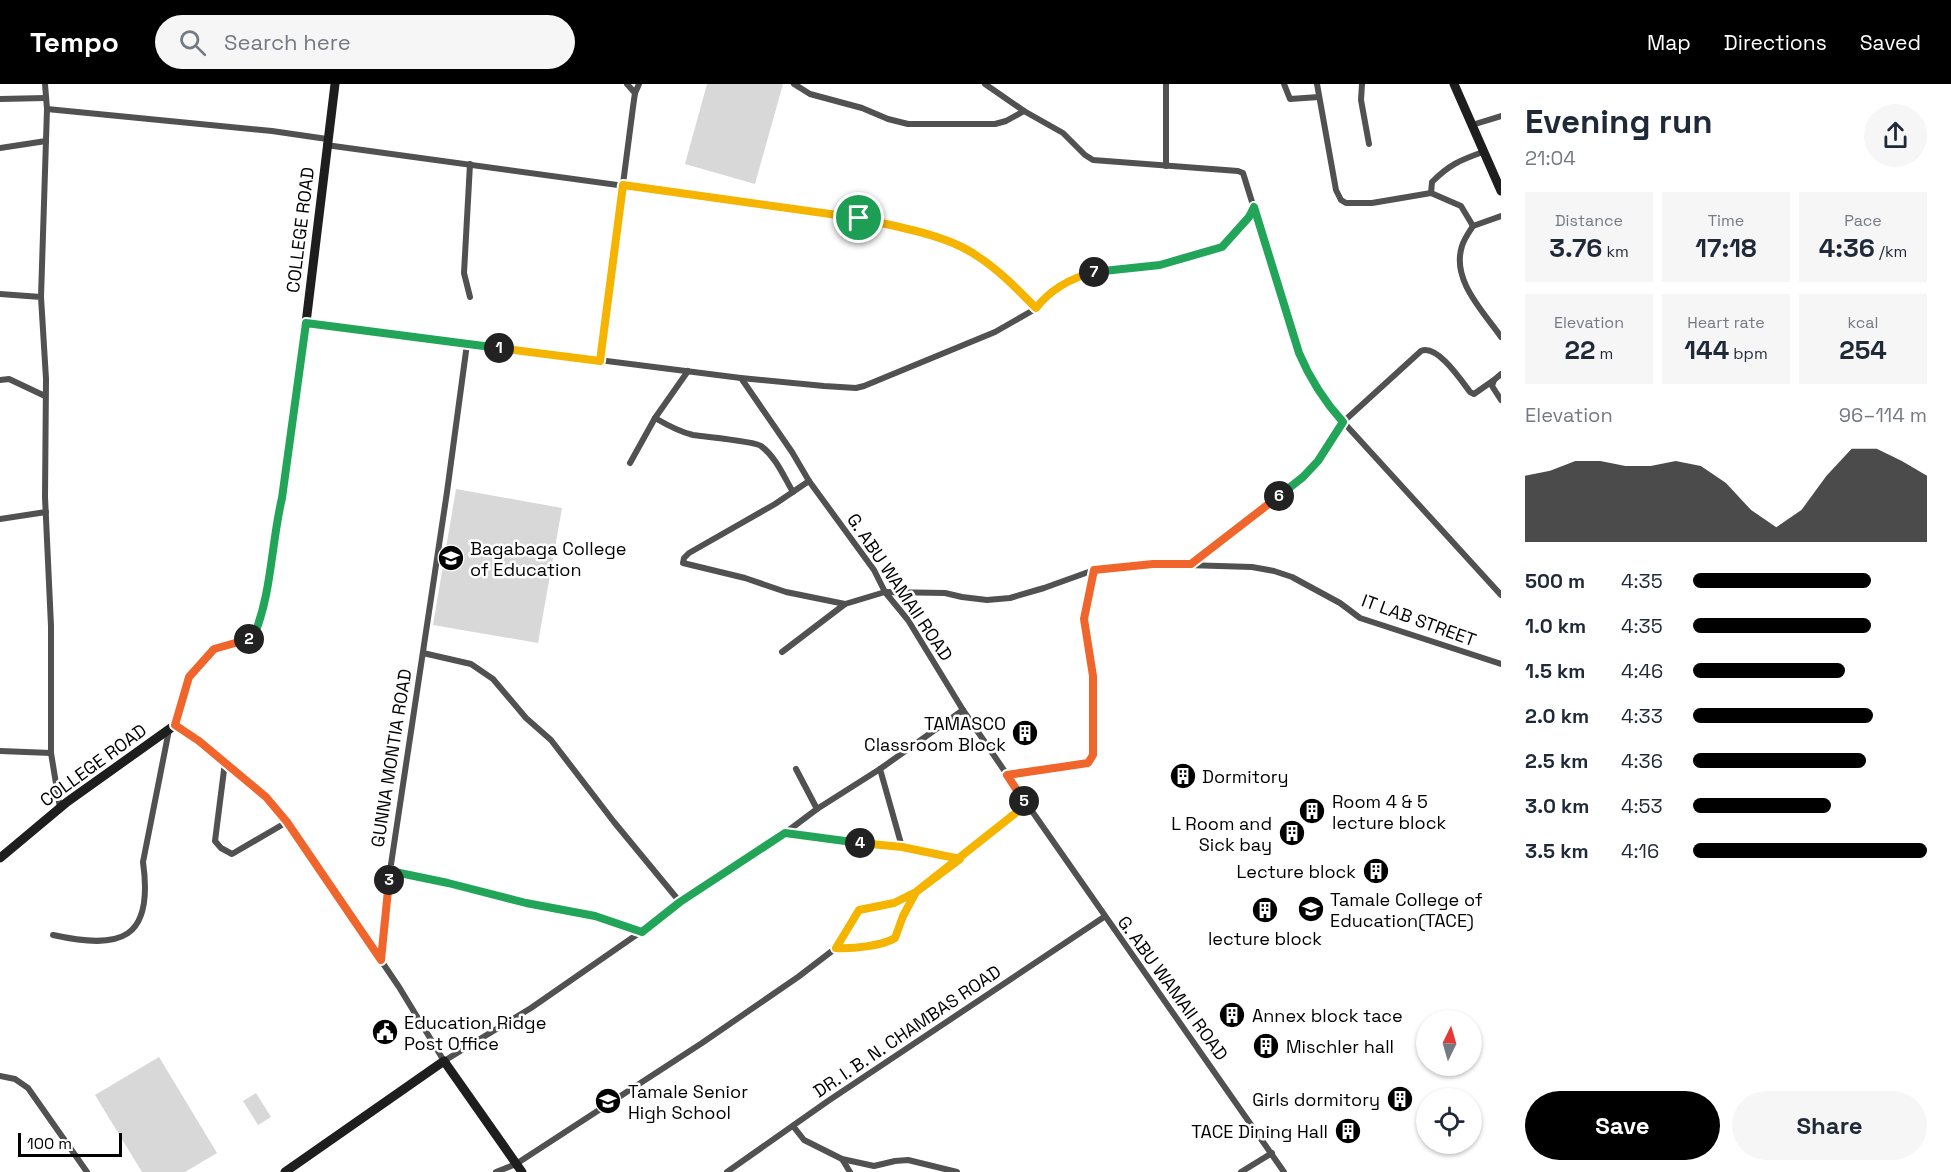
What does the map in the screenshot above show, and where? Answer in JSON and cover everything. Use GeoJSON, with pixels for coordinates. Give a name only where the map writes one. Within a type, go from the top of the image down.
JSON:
{"type":"FeatureCollection","features":[{"type":"Feature","properties":{"kind":"street"},"geometry":{"type":"LineString","coordinates":[[45,84],[47,109],[41,297],[51,626],[51,753],[60,808]]}},
{"type":"Feature","properties":{"kind":"street","name":"COLLEGE ROAD"},"geometry":{"type":"LineString","coordinates":[[0,858],[60,808],[172,728],[189,677],[214,649],[253,638],[259,624],[282,498],[335,84]]}},
{"type":"Feature","properties":{"kind":"street"},"geometry":{"type":"LineString","coordinates":[[627,84],[635,93]]}},
{"type":"Feature","properties":{"kind":"street"},"geometry":{"type":"LineString","coordinates":[[600,361],[635,93],[639,84]]}},
{"type":"Feature","properties":{"kind":"street"},"geometry":{"type":"LineString","coordinates":[[794,84],[810,94],[862,108],[888,119],[908,124],[995,124],[1024,111]]}},
{"type":"Feature","properties":{"kind":"street"},"geometry":{"type":"LineString","coordinates":[[985,84],[1024,111],[1063,133],[1085,155],[1094,160],[1243,173],[1299,353],[1325,402],[1501,595]]}},
{"type":"Feature","properties":{"kind":"street"},"geometry":{"type":"LineString","coordinates":[[1166,84],[1166,166]]}},
{"type":"Feature","properties":{"kind":"street"},"geometry":{"type":"LineString","coordinates":[[1284,84],[1290,99],[1319,97]]}},
{"type":"Feature","properties":{"kind":"street"},"geometry":{"type":"LineString","coordinates":[[1317,84],[1336,190],[1341,200],[1346,203],[1372,203],[1431,193],[1461,206],[1473,226]]}},
{"type":"Feature","properties":{"kind":"street"},"geometry":{"type":"LineString","coordinates":[[1362,84],[1361,100],[1369,144]]}},
{"type":"Feature","properties":{"kind":"street"},"geometry":{"type":"LineString","coordinates":[[1454,84],[1501,191]]}},
{"type":"Feature","properties":{"kind":"street"},"geometry":{"type":"LineString","coordinates":[[0,99],[46,98]]}},
{"type":"Feature","properties":{"kind":"street"},"geometry":{"type":"LineString","coordinates":[[47,109],[272,131],[327,142],[470,164],[859,218],[918,232],[961,246],[977,255],[1036,308]]}},
{"type":"Feature","properties":{"kind":"street"},"geometry":{"type":"LineString","coordinates":[[1472,125],[1501,116]]}},
{"type":"Feature","properties":{"kind":"street"},"geometry":{"type":"LineString","coordinates":[[0,148],[46,141]]}},
{"type":"Feature","properties":{"kind":"street"},"geometry":{"type":"LineString","coordinates":[[1431,193],[1432,182],[1448,167],[1483,152]]}},
{"type":"Feature","properties":{"kind":"street"},"geometry":{"type":"LineString","coordinates":[[470,164],[464,273],[470,297]]}},
{"type":"Feature","properties":{"kind":"street"},"geometry":{"type":"LineString","coordinates":[[306,323],[741,378],[856,388],[995,332],[1036,308],[1061,285],[1079,276],[1097,271],[1160,265],[1222,247],[1249,217],[1254,207]]}},
{"type":"Feature","properties":{"kind":"street"},"geometry":{"type":"LineString","coordinates":[[1501,216],[1473,226],[1462,245],[1460,268],[1462,278],[1470,292],[1501,337]]}},
{"type":"Feature","properties":{"kind":"street"},"geometry":{"type":"LineString","coordinates":[[0,294],[41,297]]}},
{"type":"Feature","properties":{"kind":"street","name":"GUNNA MONTIA ROAD"},"geometry":{"type":"LineString","coordinates":[[381,960],[390,871],[467,344]]}},
{"type":"Feature","properties":{"kind":"street"},"geometry":{"type":"LineString","coordinates":[[1191,564],[1303,477],[1318,461],[1343,422],[1426,349],[1440,356],[1474,394],[1501,374]]}},
{"type":"Feature","properties":{"kind":"street"},"geometry":{"type":"LineString","coordinates":[[630,463],[655,418],[688,371]]}},
{"type":"Feature","properties":{"kind":"street","name":"G. ABU WAMAII ROAD"},"geometry":{"type":"LineString","coordinates":[[741,378],[809,481],[874,570],[885,592],[908,620],[963,710],[1104,917],[1284,1172]]}},
{"type":"Feature","properties":{"kind":"street"},"geometry":{"type":"LineString","coordinates":[[0,380],[9,379],[45,396]]}},
{"type":"Feature","properties":{"kind":"street"},"geometry":{"type":"LineString","coordinates":[[1494,380],[1494,390],[1501,400]]}},
{"type":"Feature","properties":{"kind":"street"},"geometry":{"type":"LineString","coordinates":[[655,418],[690,434],[756,443],[775,461],[793,492]]}},
{"type":"Feature","properties":{"kind":"street"},"geometry":{"type":"LineString","coordinates":[[809,481],[689,553],[683,563],[745,578],[786,592],[845,604]]}},
{"type":"Feature","properties":{"kind":"street"},"geometry":{"type":"LineString","coordinates":[[0,519],[46,513]]}},
{"type":"Feature","properties":{"kind":"street","name":"IT LAB STREET"},"geometry":{"type":"LineString","coordinates":[[845,604],[885,592],[945,593],[987,600],[1010,598],[1094,570],[1153,564],[1252,567],[1292,577],[1340,603],[1360,618],[1501,664]]}},
{"type":"Feature","properties":{"kind":"street"},"geometry":{"type":"LineString","coordinates":[[1007,775],[1088,763],[1093,755],[1093,676],[1084,619],[1094,570]]}},
{"type":"Feature","properties":{"kind":"street"},"geometry":{"type":"LineString","coordinates":[[782,652],[845,604]]}},
{"type":"Feature","properties":{"kind":"street"},"geometry":{"type":"LineString","coordinates":[[423,653],[471,664],[493,679],[526,718],[551,740],[680,902]]}},
{"type":"Feature","properties":{"kind":"street"},"geometry":{"type":"LineString","coordinates":[[285,1172],[444,1061],[531,1008],[642,932],[680,902],[785,833],[963,710]]}},
{"type":"Feature","properties":{"kind":"street"},"geometry":{"type":"LineString","coordinates":[[53,935],[98,941],[116,939],[126,936],[141,917],[146,880],[143,862],[172,728],[225,762],[266,797],[287,822],[381,960],[444,1061],[519,1168]]}},
{"type":"Feature","properties":{"kind":"street"},"geometry":{"type":"LineString","coordinates":[[0,751],[51,753]]}},
{"type":"Feature","properties":{"kind":"street"},"geometry":{"type":"LineString","coordinates":[[225,762],[215,841],[221,848],[232,854],[287,822]]}},
{"type":"Feature","properties":{"kind":"street"},"geometry":{"type":"LineString","coordinates":[[880,768],[902,847]]}},
{"type":"Feature","properties":{"kind":"street"},"geometry":{"type":"LineString","coordinates":[[796,770],[817,809]]}},
{"type":"Feature","properties":{"kind":"street"},"geometry":{"type":"LineString","coordinates":[[501,1171],[519,1168],[798,977],[836,948],[859,910],[894,903],[916,892],[1027,804]]}},
{"type":"Feature","properties":{"kind":"street"},"geometry":{"type":"LineString","coordinates":[[785,833],[902,847],[960,859]]}},
{"type":"Feature","properties":{"kind":"street"},"geometry":{"type":"LineString","coordinates":[[390,871],[526,903],[595,916],[642,932]]}},
{"type":"Feature","properties":{"kind":"street"},"geometry":{"type":"LineString","coordinates":[[836,948],[849,949],[889,942],[895,938],[903,916],[916,892]]}},
{"type":"Feature","properties":{"kind":"street","name":"DR. I. B. N. CHAMBAS ROAD"},"geometry":{"type":"LineString","coordinates":[[727,1172],[1104,917]]}},
{"type":"Feature","properties":{"kind":"street"},"geometry":{"type":"LineString","coordinates":[[0,1076],[15,1079],[28,1088],[87,1172]]}},
{"type":"Feature","properties":{"kind":"street"},"geometry":{"type":"LineString","coordinates":[[793,1126],[804,1140],[842,1159],[874,1166],[908,1160],[957,1172]]}},
{"type":"Feature","properties":{"kind":"street"},"geometry":{"type":"LineString","coordinates":[[1241,1172],[1272,1153]]}},
{"type":"Feature","properties":{"kind":"street"},"geometry":{"type":"LineString","coordinates":[[842,1159],[850,1172]]}},
{"type":"Feature","properties":{"kind":"shaded area"},"geometry":{"type":"Polygon","coordinates":[[[707,84],[783,84],[755,184],[685,164],[707,84]]]}},
{"type":"Feature","properties":{"kind":"shaded area"},"geometry":{"type":"Polygon","coordinates":[[[456,489],[562,508],[538,643],[433,625],[456,489]]]}},
{"type":"Feature","properties":{"kind":"shaded area"},"geometry":{"type":"Polygon","coordinates":[[[159,1057],[217,1153],[185,1172],[142,1172],[95,1095],[159,1057]]]}},
{"type":"Feature","properties":{"kind":"shaded area"},"geometry":{"type":"Polygon","coordinates":[[[256,1093],[271,1117],[258,1125],[243,1101],[256,1093]]]}},
{"type":"Feature","properties":{"kind":"place","name":"Bagabaga College of Education"},"geometry":{"type":"Point","coordinates":[451,558]}},
{"type":"Feature","properties":{"kind":"place","name":"TAMASCO Classroom Block"},"geometry":{"type":"Point","coordinates":[1025,733]}},
{"type":"Feature","properties":{"kind":"place","name":"Dormitory"},"geometry":{"type":"Point","coordinates":[1183,776]}},
{"type":"Feature","properties":{"kind":"place","name":"Room 4 & 5 lecture block"},"geometry":{"type":"Point","coordinates":[1312,811]}},
{"type":"Feature","properties":{"kind":"place","name":"L Room and Sick bay"},"geometry":{"type":"Point","coordinates":[1292,833]}},
{"type":"Feature","properties":{"kind":"place","name":"Lecture block"},"geometry":{"type":"Point","coordinates":[1376,871]}},
{"type":"Feature","properties":{"kind":"place","name":"Tamale College of Education(TACE)"},"geometry":{"type":"Point","coordinates":[1311,909]}},
{"type":"Feature","properties":{"kind":"place","name":"lecture block"},"geometry":{"type":"Point","coordinates":[1265,910]}},
{"type":"Feature","properties":{"kind":"place","name":"Annex block tace"},"geometry":{"type":"Point","coordinates":[1232,1015]}},
{"type":"Feature","properties":{"kind":"place","name":"Education Ridge Post Office"},"geometry":{"type":"Point","coordinates":[385,1032]}},
{"type":"Feature","properties":{"kind":"place","name":"Mischler hall"},"geometry":{"type":"Point","coordinates":[1266,1046]}},
{"type":"Feature","properties":{"kind":"place","name":"Girls dormitory"},"geometry":{"type":"Point","coordinates":[1400,1099]}},
{"type":"Feature","properties":{"kind":"place","name":"Tamale Senior High School"},"geometry":{"type":"Point","coordinates":[608,1101]}},
{"type":"Feature","properties":{"kind":"place","name":"TACE Dining Hall"},"geometry":{"type":"Point","coordinates":[1348,1131]}},
{"type":"Feature","properties":{"kind":"route"},"geometry":{"type":"LineString","coordinates":[[859,218],[623,185],[600,361],[306,323],[276,537],[259,624],[253,638],[214,649],[189,677],[175,725],[199,741],[266,797],[287,822],[381,960],[390,871],[526,903],[595,916],[642,932],[680,902],[785,833],[902,847],[960,859],[916,892],[903,916],[898,933],[889,942],[849,949],[836,948],[859,910],[894,903],[916,892],[935,876],[960,859],[1027,804],[1007,775],[1088,763],[1091,760],[1093,755],[1093,676],[1084,630],[1084,611],[1094,570],[1116,566],[1191,564],[1303,477],[1318,461],[1343,422],[1325,402],[1299,353],[1254,207],[1249,217],[1222,247],[1160,265],[1097,271],[1079,276],[1061,285],[1042,300],[1036,308],[996,270],[961,246],[918,232],[859,218]]}}]}
